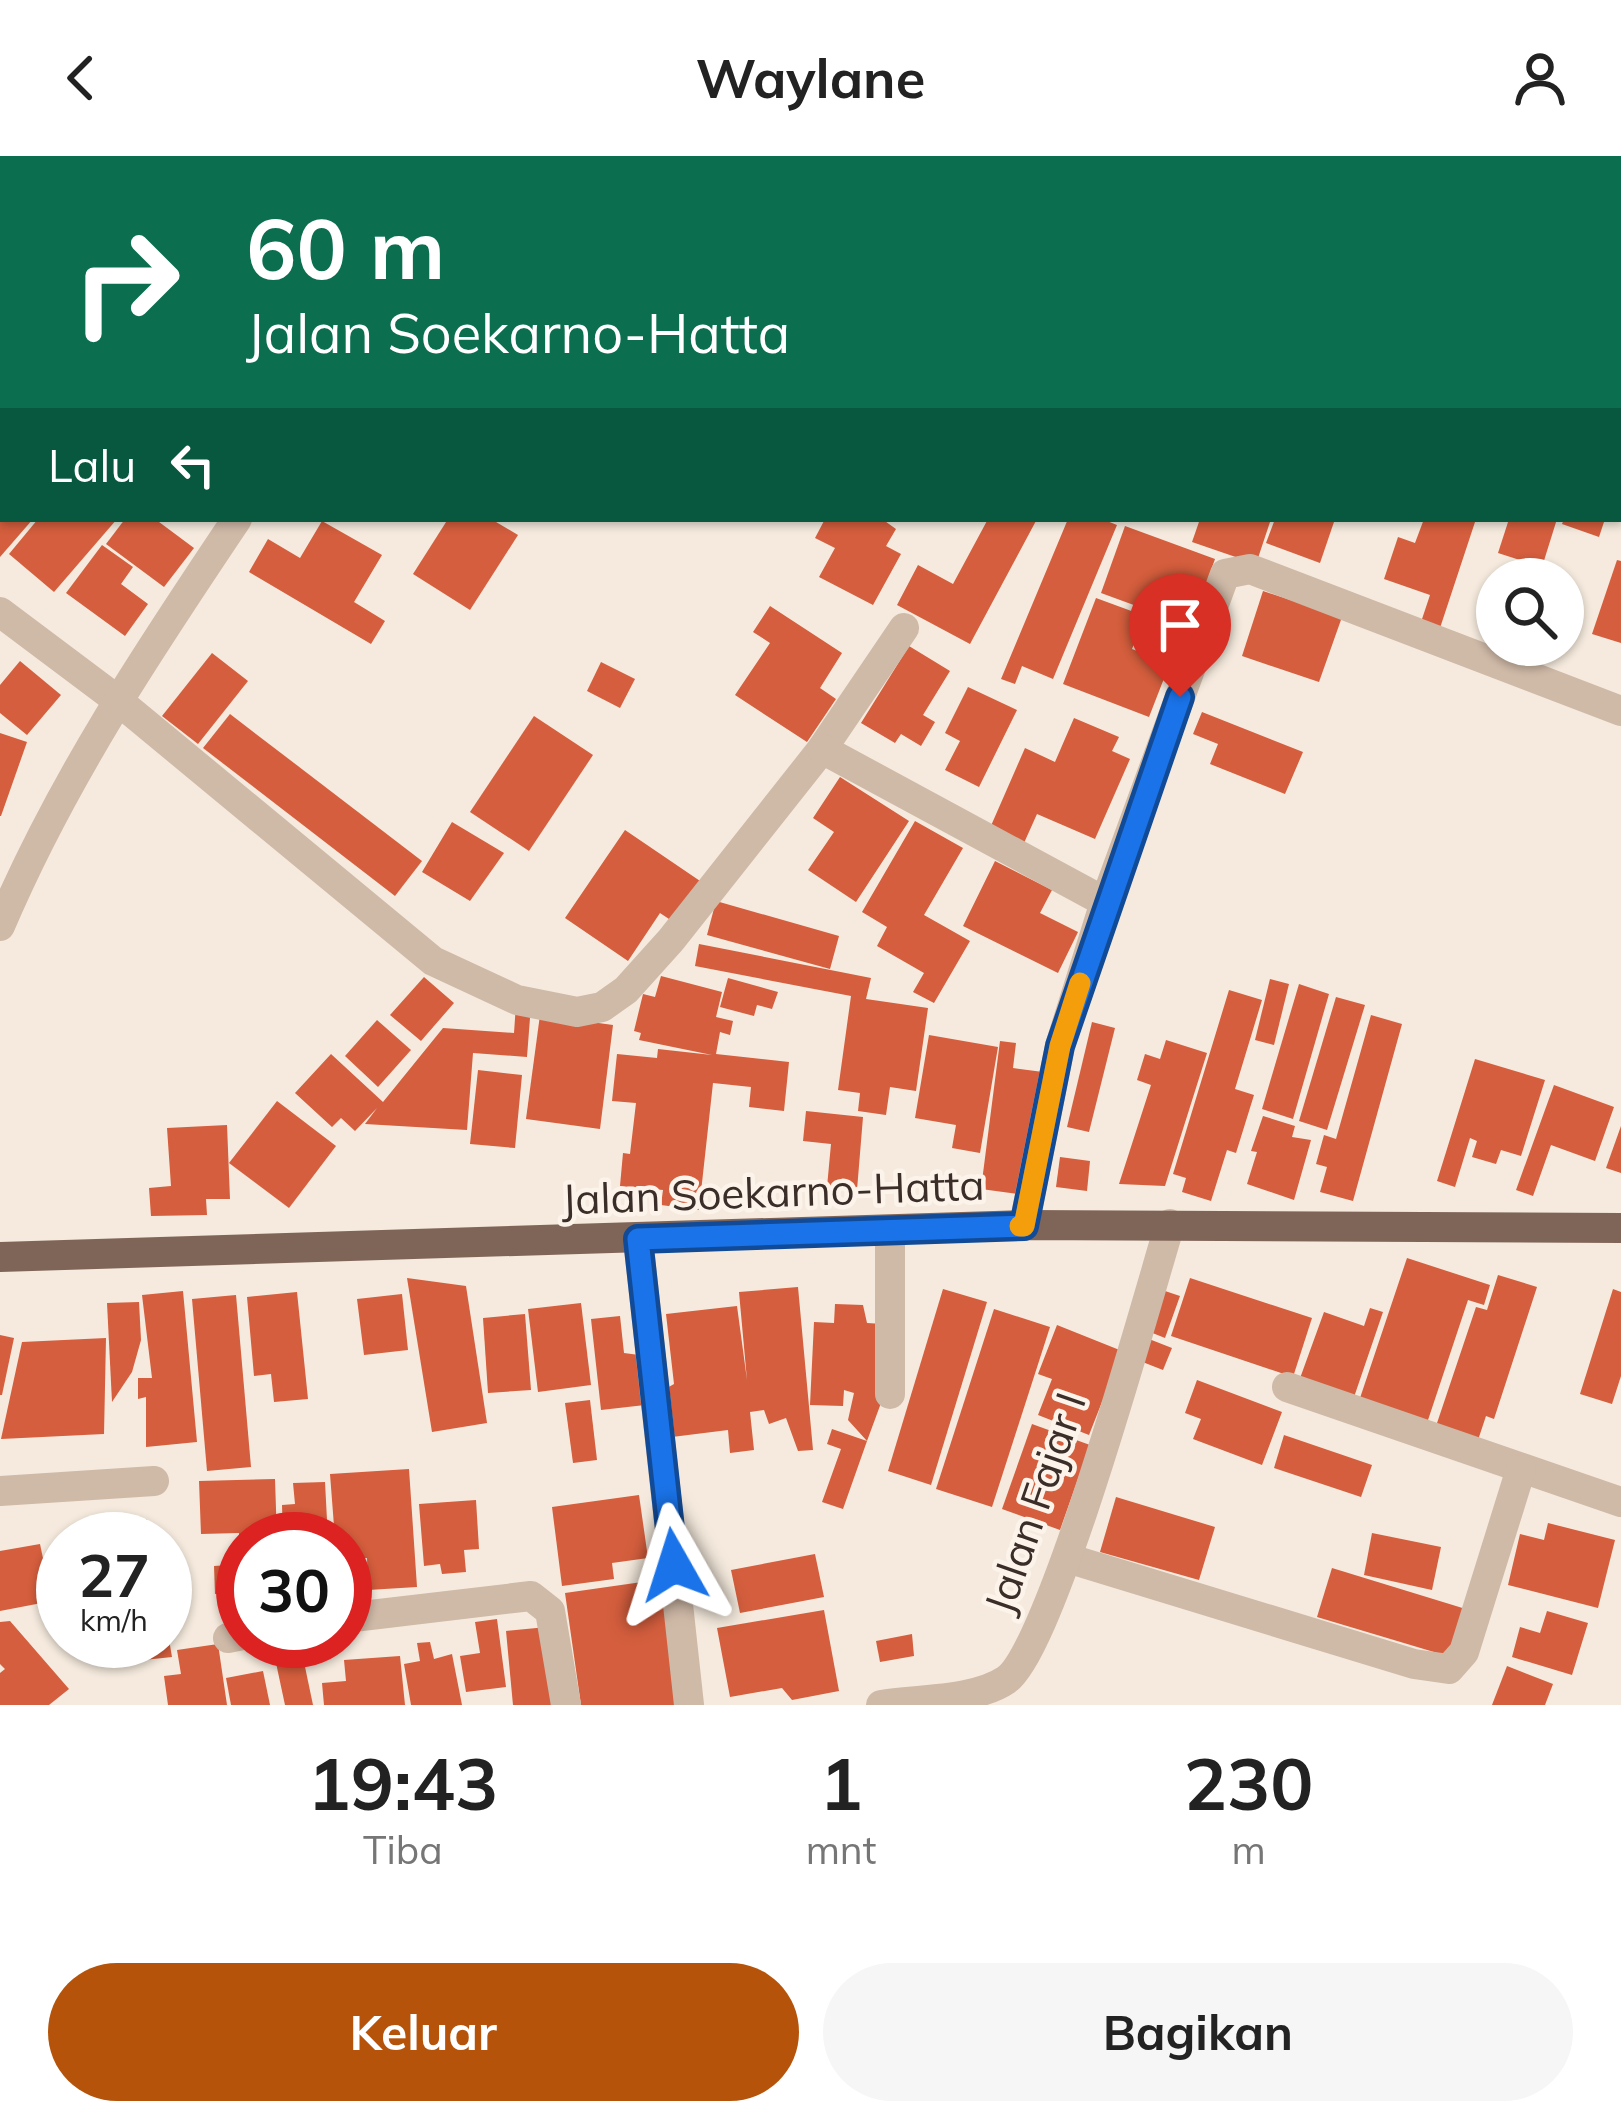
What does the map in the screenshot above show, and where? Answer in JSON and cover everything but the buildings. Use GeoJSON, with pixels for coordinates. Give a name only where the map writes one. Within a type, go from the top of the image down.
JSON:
{"type":"FeatureCollection","features":[{"type":"Feature","properties":{"kind":"main road","name":"Jalan Soekarno-Hatta"},"geometry":{"type":"LineString","coordinates":[[0,1257],[1024,1226],[1621,1228]]}},
{"type":"Feature","properties":{"kind":"street"},"geometry":{"type":"LineString","coordinates":[[0,926],[28,861],[116,699],[235,522]]}},
{"type":"Feature","properties":{"kind":"street"},"geometry":{"type":"LineString","coordinates":[[1024,1226],[1060,1046],[1106,902],[1225,574],[1250,569],[1621,711]]}},
{"type":"Feature","properties":{"kind":"street"},"geometry":{"type":"LineString","coordinates":[[0,612],[116,699],[434,962],[517,1000],[577,1012],[602,1006],[626,990],[671,940],[822,749],[904,628]]}},
{"type":"Feature","properties":{"kind":"street"},"geometry":{"type":"LineString","coordinates":[[822,749],[1106,902]]}},
{"type":"Feature","properties":{"kind":"street","name":"Jalan Fajar I"},"geometry":{"type":"LineString","coordinates":[[881,1705],[1004,1682],[1029,1650],[1066,1558],[1170,1224]]}},
{"type":"Feature","properties":{"kind":"street"},"geometry":{"type":"LineString","coordinates":[[890,1229],[890,1394]]}},
{"type":"Feature","properties":{"kind":"street"},"geometry":{"type":"LineString","coordinates":[[638,1239],[689,1705]]}},
{"type":"Feature","properties":{"kind":"street"},"geometry":{"type":"LineString","coordinates":[[1287,1387],[1621,1502]]}},
{"type":"Feature","properties":{"kind":"street"},"geometry":{"type":"LineString","coordinates":[[1066,1558],[1414,1664],[1448,1669],[1464,1652],[1521,1469]]}},
{"type":"Feature","properties":{"kind":"street"},"geometry":{"type":"LineString","coordinates":[[0,1491],[154,1481]]}},
{"type":"Feature","properties":{"kind":"street"},"geometry":{"type":"LineString","coordinates":[[372,1615],[531,1596],[550,1611],[566,1705]]}},
{"type":"Feature","properties":{"kind":"slow traffic"},"geometry":{"type":"LineString","coordinates":[[1020,1226],[1024,1226],[1060,1046],[1080,983]]}},
{"type":"Feature","properties":{"kind":"route"},"geometry":{"type":"LineString","coordinates":[[674,1565],[638,1239],[1024,1226],[1060,1046],[1180,697]]}}]}
